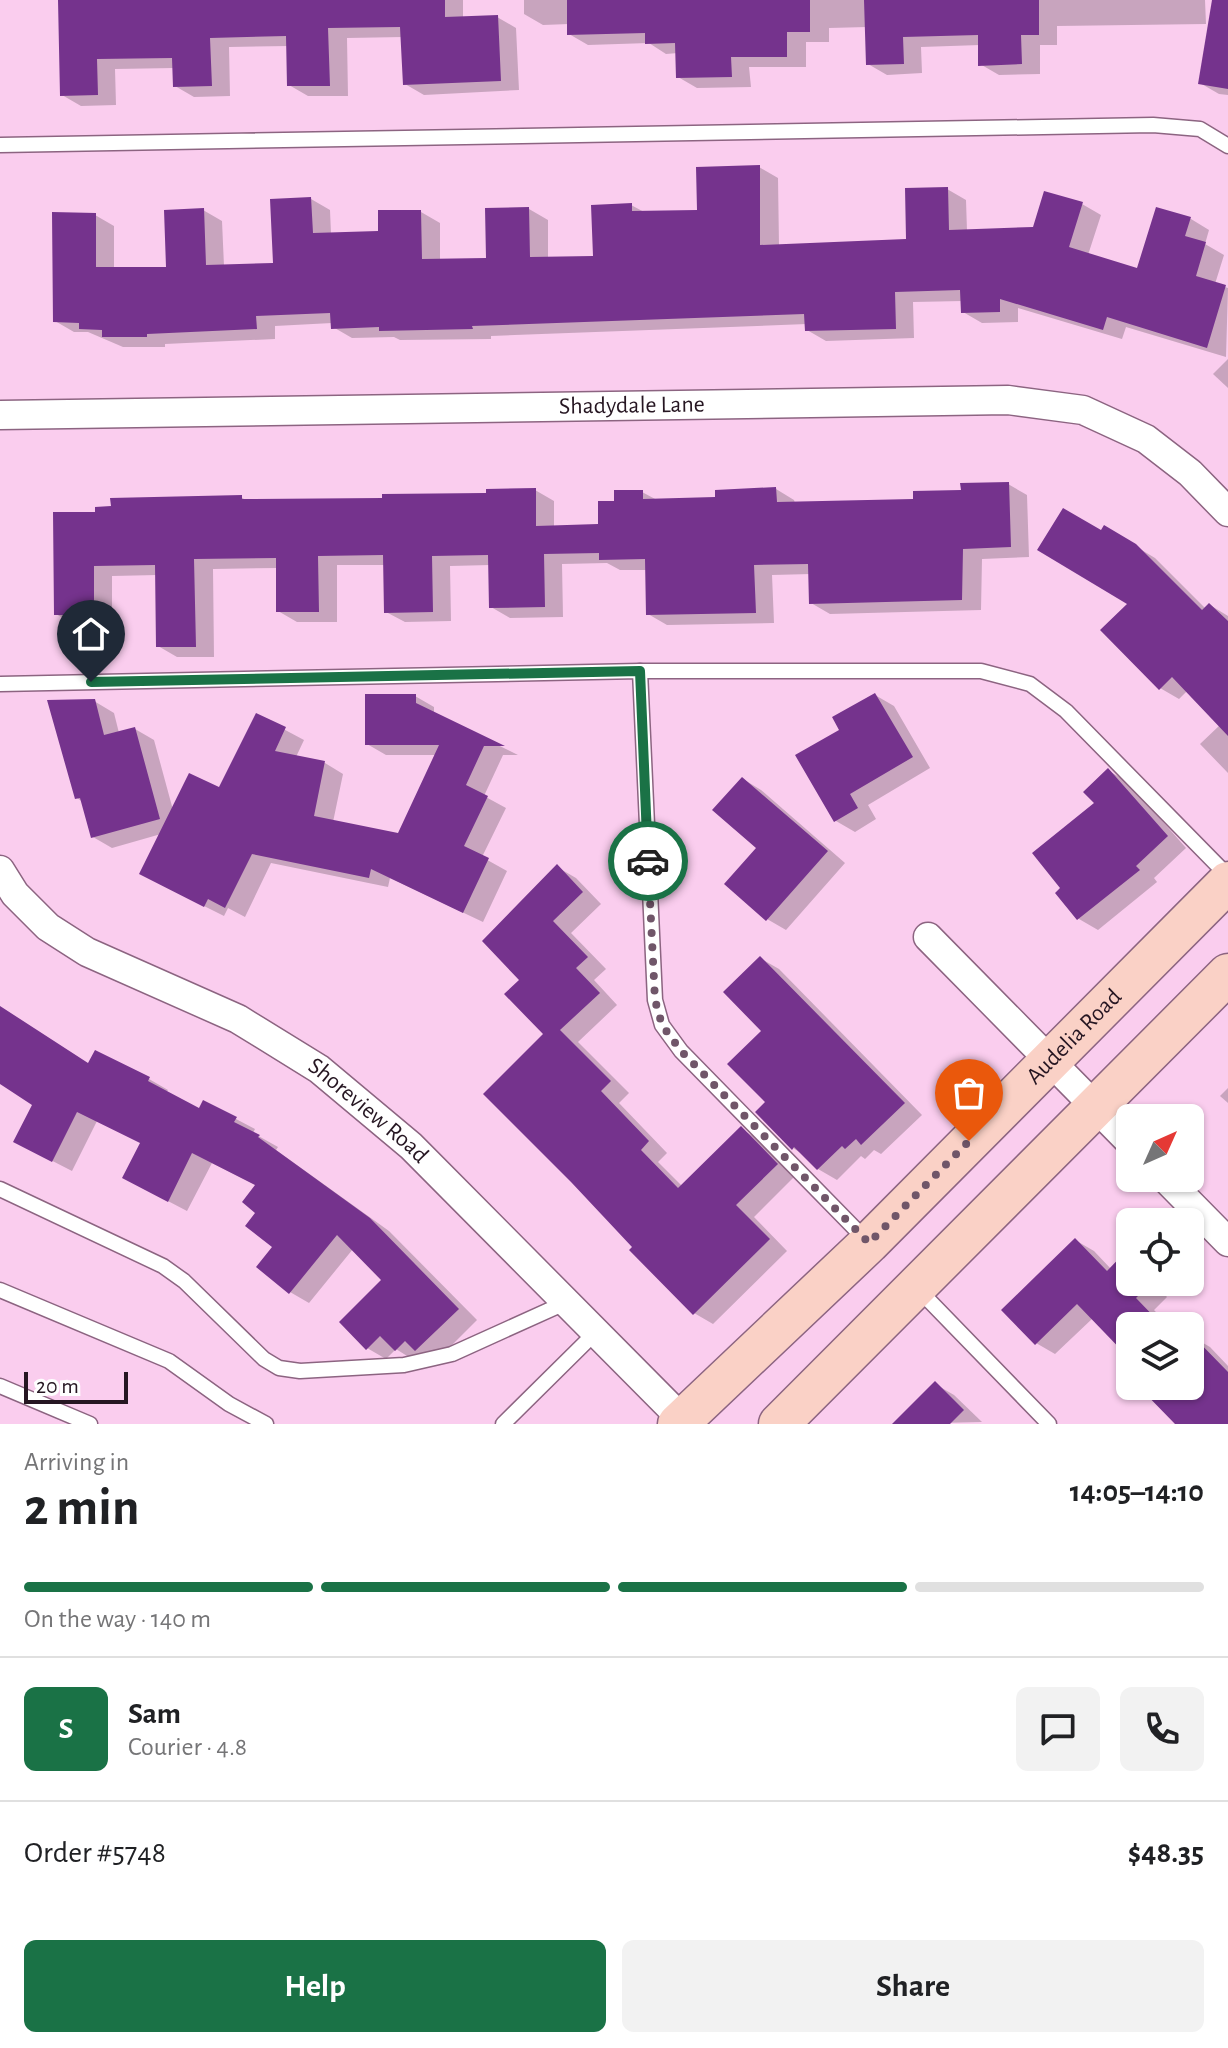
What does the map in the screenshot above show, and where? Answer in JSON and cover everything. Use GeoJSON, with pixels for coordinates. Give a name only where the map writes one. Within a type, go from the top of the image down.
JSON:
{"type":"FeatureCollection","features":[{"type":"Feature","properties":{"kind":"main road","name":"Audelia Road"},"geometry":{"type":"LineString","coordinates":[[682,1423],[869,1243],[1228,879]]}},
{"type":"Feature","properties":{"kind":"main road"},"geometry":{"type":"LineString","coordinates":[[779,1424],[1228,974]]}},
{"type":"Feature","properties":{"kind":"street","name":"Shadydale Lane"},"geometry":{"type":"LineString","coordinates":[[0,415],[1008,400],[1083,410],[1146,439],[1190,473],[1228,512]]}},
{"type":"Feature","properties":{"kind":"street","name":"Shoreview Road"},"geometry":{"type":"LineString","coordinates":[[0,870],[15,894],[48,927],[87,952],[238,1019],[319,1069],[411,1146],[567,1302],[682,1423]]}},
{"type":"Feature","properties":{"kind":"street"},"geometry":{"type":"LineString","coordinates":[[928,937],[1116,1128]]}},
{"type":"Feature","properties":{"kind":"street"},"geometry":{"type":"LineString","coordinates":[[1179,1192],[1228,1242]]}},
{"type":"Feature","properties":{"kind":"lane"},"geometry":{"type":"LineString","coordinates":[[0,145],[1153,125],[1200,129],[1228,146]]}},
{"type":"Feature","properties":{"kind":"lane"},"geometry":{"type":"LineString","coordinates":[[640,671],[655,1000],[662,1025],[681,1051],[869,1243]]}},
{"type":"Feature","properties":{"kind":"lane"},"geometry":{"type":"LineString","coordinates":[[0,684],[640,671],[981,671],[1030,684],[1066,711],[1228,879]]}},
{"type":"Feature","properties":{"kind":"lane"},"geometry":{"type":"LineString","coordinates":[[0,1189],[163,1266],[184,1281],[264,1359],[279,1368],[300,1371],[404,1365],[452,1354],[567,1302]]}},
{"type":"Feature","properties":{"kind":"lane"},"geometry":{"type":"LineString","coordinates":[[917,1288],[1049,1424]]}},
{"type":"Feature","properties":{"kind":"lane"},"geometry":{"type":"LineString","coordinates":[[0,1290],[169,1361],[229,1404],[266,1424]]}},
{"type":"Feature","properties":{"kind":"lane"},"geometry":{"type":"LineString","coordinates":[[503,1424],[596,1332]]}},
{"type":"Feature","properties":{"kind":"lane"},"geometry":{"type":"LineString","coordinates":[[0,1386],[90,1424]]}},
{"type":"Feature","properties":{"kind":"building"},"geometry":{"type":"Polygon","coordinates":[[[58,0],[445,0],[445,17],[498,15],[501,81],[403,85],[400,27],[328,28],[330,86],[287,86],[286,36],[210,38],[212,86],[173,87],[172,58],[97,59],[98,95],[60,96],[58,0]]]}},
{"type":"Feature","properties":{"kind":"building"},"geometry":{"type":"Polygon","coordinates":[[[567,0],[810,0],[810,32],[787,32],[787,57],[731,57],[732,77],[676,78],[675,43],[645,44],[645,33],[567,35],[567,0]]]}},
{"type":"Feature","properties":{"kind":"building"},"geometry":{"type":"Polygon","coordinates":[[[864,0],[1039,0],[1039,35],[1021,35],[1022,64],[978,66],[978,35],[903,37],[904,64],[866,65],[864,0]]]}},
{"type":"Feature","properties":{"kind":"building"},"geometry":{"type":"Polygon","coordinates":[[[1212,0],[1228,0],[1228,89],[1198,84],[1212,0]]]}},
{"type":"Feature","properties":{"kind":"building"},"geometry":{"type":"Polygon","coordinates":[[[760,165],[760,245],[906,239],[905,188],[948,187],[949,230],[1033,227],[1044,191],[1083,202],[1069,247],[1137,268],[1156,207],[1191,217],[1185,236],[1206,242],[1196,276],[1226,285],[1207,348],[1107,317],[1103,330],[1000,299],[1000,312],[961,313],[960,290],[895,292],[896,329],[805,331],[804,314],[379,331],[379,327],[331,329],[330,313],[256,316],[257,329],[102,337],[102,330],[79,329],[79,323],[53,322],[52,212],[96,213],[96,267],[166,267],[164,210],[204,208],[206,265],[273,263],[270,199],[311,197],[313,233],[378,231],[378,210],[421,210],[422,259],[486,258],[485,208],[529,207],[530,257],[593,256],[591,205],[632,203],[632,211],[697,210],[696,167],[760,165]]]}},
{"type":"Feature","properties":{"kind":"building"},"geometry":{"type":"Polygon","coordinates":[[[1009,482],[1011,547],[963,549],[962,600],[809,604],[808,564],[754,565],[756,613],[646,615],[645,559],[599,560],[599,553],[544,554],[545,607],[489,608],[488,555],[432,556],[433,612],[384,613],[383,555],[318,556],[319,612],[276,612],[276,558],[194,559],[196,647],[156,647],[155,565],[94,566],[94,615],[54,615],[53,512],[95,512],[95,507],[111,506],[110,498],[242,495],[242,499],[382,498],[382,494],[486,493],[486,489],[536,488],[536,526],[598,524],[598,501],[614,501],[614,490],[643,490],[643,499],[715,497],[715,490],[776,487],[777,502],[913,499],[913,491],[961,490],[960,483],[1009,482]]]}},
{"type":"Feature","properties":{"kind":"building"},"geometry":{"type":"Polygon","coordinates":[[[1063,508],[1101,530],[1104,525],[1136,544],[1202,610],[1209,603],[1228,621],[1228,736],[1172,677],[1159,690],[1100,630],[1127,604],[1037,550],[1063,508]]]}},
{"type":"Feature","properties":{"kind":"building"},"geometry":{"type":"Polygon","coordinates":[[[875,693],[913,757],[850,794],[858,808],[834,822],[795,755],[839,730],[832,717],[875,693]]]}},
{"type":"Feature","properties":{"kind":"building"},"geometry":{"type":"Polygon","coordinates":[[[365,694],[416,694],[416,703],[505,746],[484,746],[466,785],[488,796],[464,846],[489,858],[463,913],[371,869],[369,878],[252,854],[225,908],[208,899],[204,907],[139,874],[189,773],[219,787],[256,713],[286,727],[275,751],[325,761],[314,816],[398,833],[439,745],[365,745],[365,694]]]}},
{"type":"Feature","properties":{"kind":"building"},"geometry":{"type":"Polygon","coordinates":[[[95,699],[104,735],[135,727],[160,819],[91,838],[80,798],[75,799],[47,700],[95,699]]]}},
{"type":"Feature","properties":{"kind":"building"},"geometry":{"type":"Polygon","coordinates":[[[1108,768],[1168,836],[1136,866],[1140,870],[1077,920],[1055,893],[1060,888],[1032,853],[1094,803],[1083,792],[1108,768]]]}},
{"type":"Feature","properties":{"kind":"building"},"geometry":{"type":"Polygon","coordinates":[[[742,777],[828,851],[766,921],[724,884],[756,848],[712,810],[742,777]]]}},
{"type":"Feature","properties":{"kind":"building"},"geometry":{"type":"Polygon","coordinates":[[[557,864],[583,892],[553,921],[588,957],[576,968],[600,993],[560,1030],[611,1081],[601,1091],[649,1141],[641,1150],[678,1188],[741,1126],[778,1164],[736,1205],[770,1239],[693,1315],[629,1250],[632,1247],[571,1182],[483,1094],[543,1034],[504,994],[519,980],[482,941],[557,864]]]}},
{"type":"Feature","properties":{"kind":"building"},"geometry":{"type":"Polygon","coordinates":[[[760,956],[905,1103],[861,1145],[856,1139],[845,1149],[842,1146],[817,1170],[794,1147],[792,1150],[755,1112],[765,1102],[727,1064],[761,1031],[723,992],[760,956]]]}},
{"type":"Feature","properties":{"kind":"building"},"geometry":{"type":"Polygon","coordinates":[[[0,1006],[88,1063],[95,1050],[150,1077],[148,1081],[199,1108],[203,1100],[237,1117],[234,1122],[260,1135],[258,1137],[370,1218],[459,1309],[415,1351],[405,1341],[395,1351],[380,1336],[366,1350],[339,1322],[381,1280],[337,1235],[289,1294],[256,1267],[272,1247],[245,1226],[255,1213],[242,1202],[255,1185],[192,1153],[168,1202],[122,1178],[140,1143],[77,1112],[52,1162],[13,1142],[32,1105],[0,1084],[0,1006]]]}},
{"type":"Feature","properties":{"kind":"building"},"geometry":{"type":"Polygon","coordinates":[[[1075,1238],[1107,1271],[1116,1262],[1116,1296],[1138,1296],[1136,1298],[1150,1312],[1116,1312],[1116,1344],[1077,1304],[1035,1345],[1001,1310],[1075,1238]]]}},
{"type":"Feature","properties":{"kind":"building"},"geometry":{"type":"Polygon","coordinates":[[[1204,1347],[1228,1372],[1228,1424],[1175,1424],[1152,1400],[1204,1400],[1204,1347]]]}},
{"type":"Feature","properties":{"kind":"building"},"geometry":{"type":"Polygon","coordinates":[[[935,1381],[964,1410],[950,1424],[892,1424],[935,1381]]]}},
{"type":"Feature","properties":{"kind":"way so far"},"geometry":{"type":"LineString","coordinates":[[648,861],[655,1000],[662,1025],[681,1051],[869,1243],[969,1141]]}},
{"type":"Feature","properties":{"kind":"route"},"geometry":{"type":"LineString","coordinates":[[91,682],[640,671],[648,861]]}}]}
